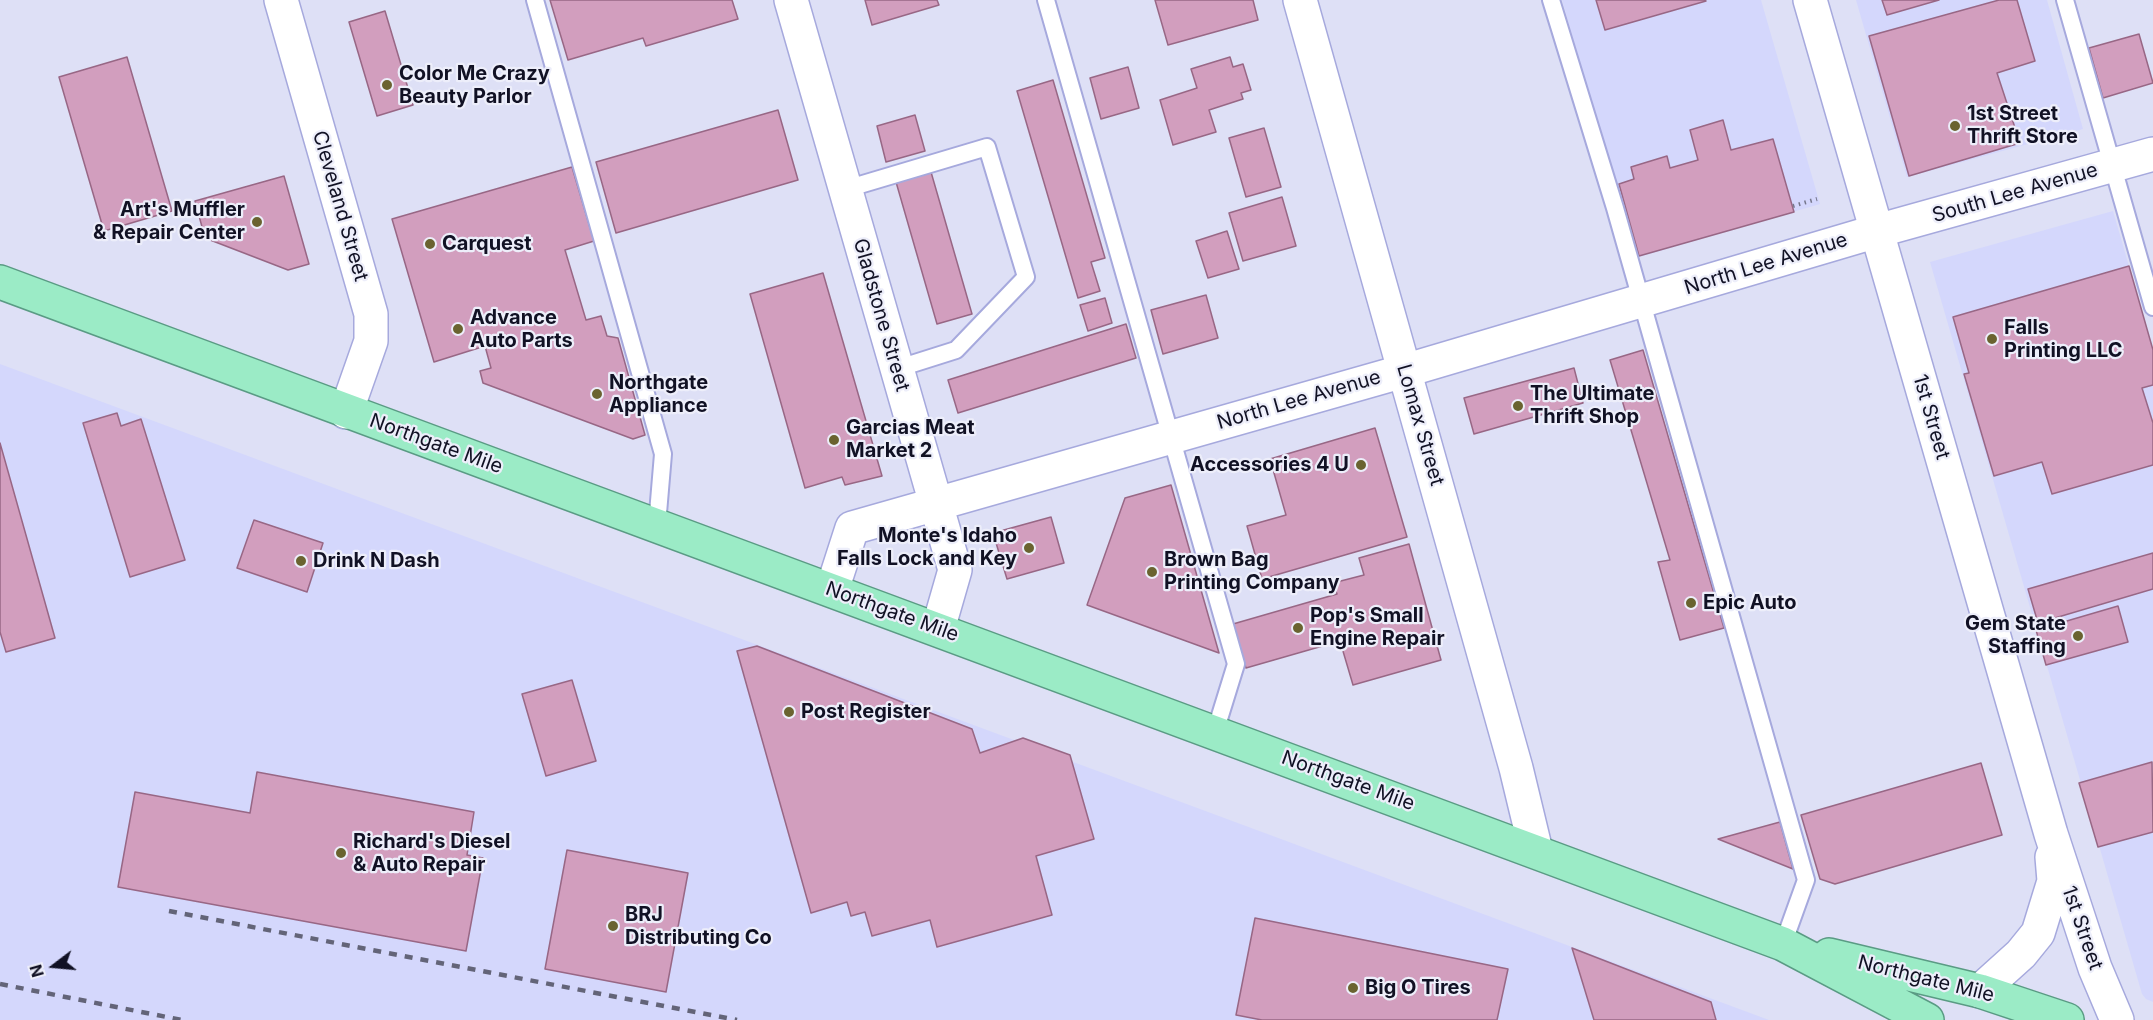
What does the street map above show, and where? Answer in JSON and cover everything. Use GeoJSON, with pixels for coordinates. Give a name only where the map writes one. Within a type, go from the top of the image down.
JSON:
{"type":"FeatureCollection","features":[{"type":"Feature","properties":{"kind":"highway","name":"Northgate Mile"},"geometry":{"type":"LineString","coordinates":[[0,282],[1783,944],[1927,1020]]}},
{"type":"Feature","properties":{"kind":"highway","name":"Northgate Mile"},"geometry":{"type":"LineString","coordinates":[[1783,944],[1980,991],[2067,1020]]}},
{"type":"Feature","properties":{"kind":"street","name":"Cleveland Street"},"geometry":{"type":"LineString","coordinates":[[281,0],[371,314],[371,341],[346,412]]}},
{"type":"Feature","properties":{"kind":"street","name":"Gladstone Street"},"geometry":{"type":"LineString","coordinates":[[791,0],[955,570],[938,629]]}},
{"type":"Feature","properties":{"kind":"street","name":"Lomax Street"},"geometry":{"type":"LineString","coordinates":[[1300,0],[1516,768],[1536,851]]}},
{"type":"Feature","properties":{"kind":"street","name":"1st Street"},"geometry":{"type":"LineString","coordinates":[[1810,0],[2051,834],[2094,968],[2116,1020]]}},
{"type":"Feature","properties":{"kind":"street","name":"South Lee Avenue"},"geometry":{"type":"LineString","coordinates":[[1877,231],[2153,154]]}},
{"type":"Feature","properties":{"kind":"street","name":"North Lee Avenue"},"geometry":{"type":"LineString","coordinates":[[832,590],[852,528],[1404,371],[1877,231]]}},
{"type":"Feature","properties":{"kind":"street","name":"1st Street"},"geometry":{"type":"LineString","coordinates":[[1980,991],[2021,954],[2038,933],[2054,881],[2051,834]]}},
{"type":"Feature","properties":{"kind":"lane"},"geometry":{"type":"LineString","coordinates":[[535,0],[663,454],[657,525]]}},
{"type":"Feature","properties":{"kind":"lane"},"geometry":{"type":"LineString","coordinates":[[1046,0],[1236,664],[1215,732]]}},
{"type":"Feature","properties":{"kind":"lane"},"geometry":{"type":"LineString","coordinates":[[1551,0],[1620,227],[1639,302],[1806,880],[1783,944]]}},
{"type":"Feature","properties":{"kind":"lane"},"geometry":{"type":"LineString","coordinates":[[2065,0],[2153,307]]}},
{"type":"Feature","properties":{"kind":"lane"},"geometry":{"type":"LineString","coordinates":[[846,189],[987,147],[1026,277],[956,350],[896,369]]}},
{"type":"Feature","properties":{"kind":"path"},"geometry":{"type":"LineString","coordinates":[[1793,206],[1817,199]]}},
{"type":"Feature","properties":{"kind":"shaded area"},"geometry":{"type":"Polygon","coordinates":[[[1562,0],[1761,0],[1820,204],[1636,258],[1562,0]]]}},
{"type":"Feature","properties":{"kind":"shaded area"},"geometry":{"type":"Polygon","coordinates":[[[1856,0],[2047,0],[2083,129],[1907,177],[1856,0]]]}},
{"type":"Feature","properties":{"kind":"shaded area"},"geometry":{"type":"Polygon","coordinates":[[[2113,211],[2153,349],[2153,1002],[2142,994],[1930,262],[2113,211]]]}},
{"type":"Feature","properties":{"kind":"shaded area"},"geometry":{"type":"Polygon","coordinates":[[[0,364],[1769,1020],[0,1020],[0,364]]]}},
{"type":"Feature","properties":{"kind":"building"},"geometry":{"type":"Polygon","coordinates":[[[550,0],[732,0],[738,19],[646,46],[643,38],[568,60],[550,0]]]}},
{"type":"Feature","properties":{"kind":"building"},"geometry":{"type":"Polygon","coordinates":[[[865,0],[937,0],[939,5],[872,25],[865,0]]]}},
{"type":"Feature","properties":{"kind":"building"},"geometry":{"type":"Polygon","coordinates":[[[1155,0],[1253,0],[1258,20],[1168,45],[1155,0]]]}},
{"type":"Feature","properties":{"kind":"building"},"geometry":{"type":"Polygon","coordinates":[[[1596,0],[1705,0],[1706,1],[1605,30],[1596,0]]]}},
{"type":"Feature","properties":{"kind":"building"},"geometry":{"type":"Polygon","coordinates":[[[1882,0],[1939,0],[1887,15],[1882,0]]]}},
{"type":"Feature","properties":{"kind":"building"},"geometry":{"type":"Polygon","coordinates":[[[1999,0],[2017,0],[2035,61],[1997,73],[2020,143],[1909,176],[1869,36],[1999,0]]]}},
{"type":"Feature","properties":{"kind":"building"},"geometry":{"type":"Polygon","coordinates":[[[385,11],[413,105],[377,116],[349,22],[385,11]]]}},
{"type":"Feature","properties":{"kind":"building"},"geometry":{"type":"Polygon","coordinates":[[[2139,34],[2153,83],[2103,98],[2089,48],[2139,34]]]}},
{"type":"Feature","properties":{"kind":"building"},"geometry":{"type":"Polygon","coordinates":[[[127,57],[172,211],[104,231],[59,77],[127,57]]]}},
{"type":"Feature","properties":{"kind":"building"},"geometry":{"type":"Polygon","coordinates":[[[1230,57],[1233,67],[1243,64],[1251,90],[1241,93],[1243,99],[1209,110],[1216,132],[1173,145],[1160,100],[1197,88],[1191,69],[1230,57]]]}},
{"type":"Feature","properties":{"kind":"building"},"geometry":{"type":"Polygon","coordinates":[[[1128,67],[1139,108],[1101,119],[1090,78],[1128,67]]]}},
{"type":"Feature","properties":{"kind":"building"},"geometry":{"type":"Polygon","coordinates":[[[1053,80],[1105,258],[1091,262],[1100,291],[1078,298],[1017,91],[1053,80]]]}},
{"type":"Feature","properties":{"kind":"building"},"geometry":{"type":"Polygon","coordinates":[[[778,110],[798,180],[616,233],[596,162],[778,110]]]}},
{"type":"Feature","properties":{"kind":"building"},"geometry":{"type":"Polygon","coordinates":[[[915,115],[925,151],[886,162],[877,126],[915,115]]]}},
{"type":"Feature","properties":{"kind":"building"},"geometry":{"type":"Polygon","coordinates":[[[1723,120],[1731,150],[1773,139],[1794,212],[1639,256],[1619,184],[1634,179],[1631,167],[1667,156],[1670,168],[1698,160],[1690,130],[1723,120]]]}},
{"type":"Feature","properties":{"kind":"building"},"geometry":{"type":"Polygon","coordinates":[[[1264,128],[1281,187],[1246,197],[1229,138],[1264,128]]]}},
{"type":"Feature","properties":{"kind":"building"},"geometry":{"type":"Polygon","coordinates":[[[572,167],[594,241],[565,250],[586,320],[601,316],[607,336],[618,338],[645,435],[633,439],[483,383],[480,371],[491,368],[485,346],[434,362],[392,219],[572,167]]]}},
{"type":"Feature","properties":{"kind":"building"},"geometry":{"type":"Polygon","coordinates":[[[931,172],[972,314],[937,324],[896,182],[931,172]]]}},
{"type":"Feature","properties":{"kind":"building"},"geometry":{"type":"Polygon","coordinates":[[[284,176],[309,264],[288,270],[205,238],[195,201],[284,176]]]}},
{"type":"Feature","properties":{"kind":"building"},"geometry":{"type":"Polygon","coordinates":[[[1282,197],[1296,246],[1243,261],[1229,213],[1282,197]]]}},
{"type":"Feature","properties":{"kind":"building"},"geometry":{"type":"Polygon","coordinates":[[[1227,231],[1239,269],[1208,278],[1196,241],[1227,231]]]}},
{"type":"Feature","properties":{"kind":"building"},"geometry":{"type":"Polygon","coordinates":[[[2129,266],[2153,350],[2153,385],[2142,388],[2153,423],[2153,465],[2052,494],[2042,462],[1994,476],[1964,374],[1969,373],[1953,317],[2129,266]]]}},
{"type":"Feature","properties":{"kind":"building"},"geometry":{"type":"Polygon","coordinates":[[[823,273],[882,476],[845,485],[842,477],[805,488],[750,294],[823,273]]]}},
{"type":"Feature","properties":{"kind":"building"},"geometry":{"type":"Polygon","coordinates":[[[1206,295],[1218,338],[1163,354],[1151,310],[1206,295]]]}},
{"type":"Feature","properties":{"kind":"building"},"geometry":{"type":"Polygon","coordinates":[[[1105,298],[1112,323],[1088,331],[1080,305],[1105,298]]]}},
{"type":"Feature","properties":{"kind":"building"},"geometry":{"type":"Polygon","coordinates":[[[1126,324],[1136,358],[958,413],[948,380],[1126,324]]]}},
{"type":"Feature","properties":{"kind":"building"},"geometry":{"type":"Polygon","coordinates":[[[1643,350],[1724,628],[1680,640],[1658,562],[1670,560],[1610,360],[1643,350]]]}},
{"type":"Feature","properties":{"kind":"building"},"geometry":{"type":"Polygon","coordinates":[[[1574,368],[1583,403],[1474,434],[1464,398],[1574,368]]]}},
{"type":"Feature","properties":{"kind":"building"},"geometry":{"type":"Polygon","coordinates":[[[117,413],[121,426],[141,419],[185,560],[130,577],[83,423],[117,413]]]}},
{"type":"Feature","properties":{"kind":"building"},"geometry":{"type":"Polygon","coordinates":[[[1375,428],[1407,537],[1262,579],[1247,526],[1286,515],[1270,459],[1375,428]]]}},
{"type":"Feature","properties":{"kind":"building"},"geometry":{"type":"Polygon","coordinates":[[[0,443],[55,638],[6,652],[0,632],[0,443]]]}},
{"type":"Feature","properties":{"kind":"building"},"geometry":{"type":"Polygon","coordinates":[[[1171,485],[1219,653],[1087,605],[1125,498],[1171,485]]]}},
{"type":"Feature","properties":{"kind":"building"},"geometry":{"type":"Polygon","coordinates":[[[1051,517],[1064,563],[1007,579],[993,533],[1051,517]]]}},
{"type":"Feature","properties":{"kind":"building"},"geometry":{"type":"Polygon","coordinates":[[[254,520],[323,543],[307,592],[237,568],[254,520]]]}},
{"type":"Feature","properties":{"kind":"building"},"geometry":{"type":"Polygon","coordinates":[[[1409,544],[1441,660],[1353,685],[1340,641],[1246,668],[1233,624],[1337,594],[1333,583],[1364,575],[1359,558],[1409,544]]]}},
{"type":"Feature","properties":{"kind":"building"},"geometry":{"type":"Polygon","coordinates":[[[2153,553],[2153,589],[2038,623],[2028,589],[2153,553]]]}},
{"type":"Feature","properties":{"kind":"building"},"geometry":{"type":"Polygon","coordinates":[[[2118,606],[2128,642],[2046,665],[2036,630],[2118,606]]]}},
{"type":"Feature","properties":{"kind":"building"},"geometry":{"type":"Polygon","coordinates":[[[757,646],[972,729],[980,753],[1023,738],[1070,755],[1094,839],[1036,856],[1052,915],[937,947],[930,920],[872,936],[865,912],[851,916],[847,902],[811,913],[737,651],[757,646]]]}},
{"type":"Feature","properties":{"kind":"building"},"geometry":{"type":"Polygon","coordinates":[[[572,680],[596,761],[546,776],[522,694],[572,680]]]}},
{"type":"Feature","properties":{"kind":"building"},"geometry":{"type":"Polygon","coordinates":[[[2152,762],[2153,832],[2098,847],[2079,783],[2152,762]]]}},
{"type":"Feature","properties":{"kind":"building"},"geometry":{"type":"Polygon","coordinates":[[[1981,763],[2002,835],[1835,884],[1820,879],[1801,815],[1981,763]]]}},
{"type":"Feature","properties":{"kind":"building"},"geometry":{"type":"Polygon","coordinates":[[[257,772],[474,812],[467,855],[483,858],[466,951],[118,887],[135,792],[250,813],[257,772]]]}},
{"type":"Feature","properties":{"kind":"building"},"geometry":{"type":"Polygon","coordinates":[[[1780,822],[1793,869],[1718,839],[1780,822]]]}},
{"type":"Feature","properties":{"kind":"building"},"geometry":{"type":"Polygon","coordinates":[[[567,850],[688,873],[666,992],[545,969],[567,850]]]}},
{"type":"Feature","properties":{"kind":"building"},"geometry":{"type":"Polygon","coordinates":[[[1255,918],[1508,969],[1497,1020],[1262,1020],[1236,1015],[1255,918]]]}},
{"type":"Feature","properties":{"kind":"building"},"geometry":{"type":"Polygon","coordinates":[[[1572,948],[1711,1002],[1716,1020],[1594,1020],[1572,948]]]}},
{"type":"Feature","properties":{"kind":"railway"},"geometry":{"type":"LineString","coordinates":[[169,911],[737,1020]]}},
{"type":"Feature","properties":{"kind":"railway"},"geometry":{"type":"LineString","coordinates":[[0,984],[182,1020]]}},
{"type":"Feature","properties":{"kind":"place","name":"Color Me Crazy Beauty Parlor"},"geometry":{"type":"Point","coordinates":[387,85]}},
{"type":"Feature","properties":{"kind":"place","name":"1st Street Thrift Store"},"geometry":{"type":"Point","coordinates":[1955,126]}},
{"type":"Feature","properties":{"kind":"place","name":"Art's Muffler & Repair Center"},"geometry":{"type":"Point","coordinates":[257,222]}},
{"type":"Feature","properties":{"kind":"place","name":"Carquest"},"geometry":{"type":"Point","coordinates":[430,244]}},
{"type":"Feature","properties":{"kind":"place","name":"Advance Auto Parts"},"geometry":{"type":"Point","coordinates":[458,329]}},
{"type":"Feature","properties":{"kind":"place","name":"Falls Printing LLC"},"geometry":{"type":"Point","coordinates":[1992,339]}},
{"type":"Feature","properties":{"kind":"place","name":"Northgate Appliance"},"geometry":{"type":"Point","coordinates":[597,394]}},
{"type":"Feature","properties":{"kind":"place","name":"The Ultimate Thrift Shop"},"geometry":{"type":"Point","coordinates":[1518,406]}},
{"type":"Feature","properties":{"kind":"place","name":"Garcias Meat Market 2"},"geometry":{"type":"Point","coordinates":[834,440]}},
{"type":"Feature","properties":{"kind":"place","name":"Accessories 4 U"},"geometry":{"type":"Point","coordinates":[1361,465]}},
{"type":"Feature","properties":{"kind":"place","name":"Monte's Idaho Falls Lock and Key"},"geometry":{"type":"Point","coordinates":[1029,548]}},
{"type":"Feature","properties":{"kind":"place","name":"Drink N Dash"},"geometry":{"type":"Point","coordinates":[301,561]}},
{"type":"Feature","properties":{"kind":"place","name":"Brown Bag Printing Company"},"geometry":{"type":"Point","coordinates":[1152,572]}},
{"type":"Feature","properties":{"kind":"place","name":"Epic Auto"},"geometry":{"type":"Point","coordinates":[1691,603]}},
{"type":"Feature","properties":{"kind":"place","name":"Pop's Small Engine Repair"},"geometry":{"type":"Point","coordinates":[1298,628]}},
{"type":"Feature","properties":{"kind":"place","name":"Gem State Staffing"},"geometry":{"type":"Point","coordinates":[2078,636]}},
{"type":"Feature","properties":{"kind":"place","name":"Post Register"},"geometry":{"type":"Point","coordinates":[789,712]}},
{"type":"Feature","properties":{"kind":"place","name":"Richard's Diesel & Auto Repair"},"geometry":{"type":"Point","coordinates":[341,853]}},
{"type":"Feature","properties":{"kind":"place","name":"BRJ Distributing Co"},"geometry":{"type":"Point","coordinates":[613,926]}},
{"type":"Feature","properties":{"kind":"place","name":"Big O Tires"},"geometry":{"type":"Point","coordinates":[1353,988]}}]}
